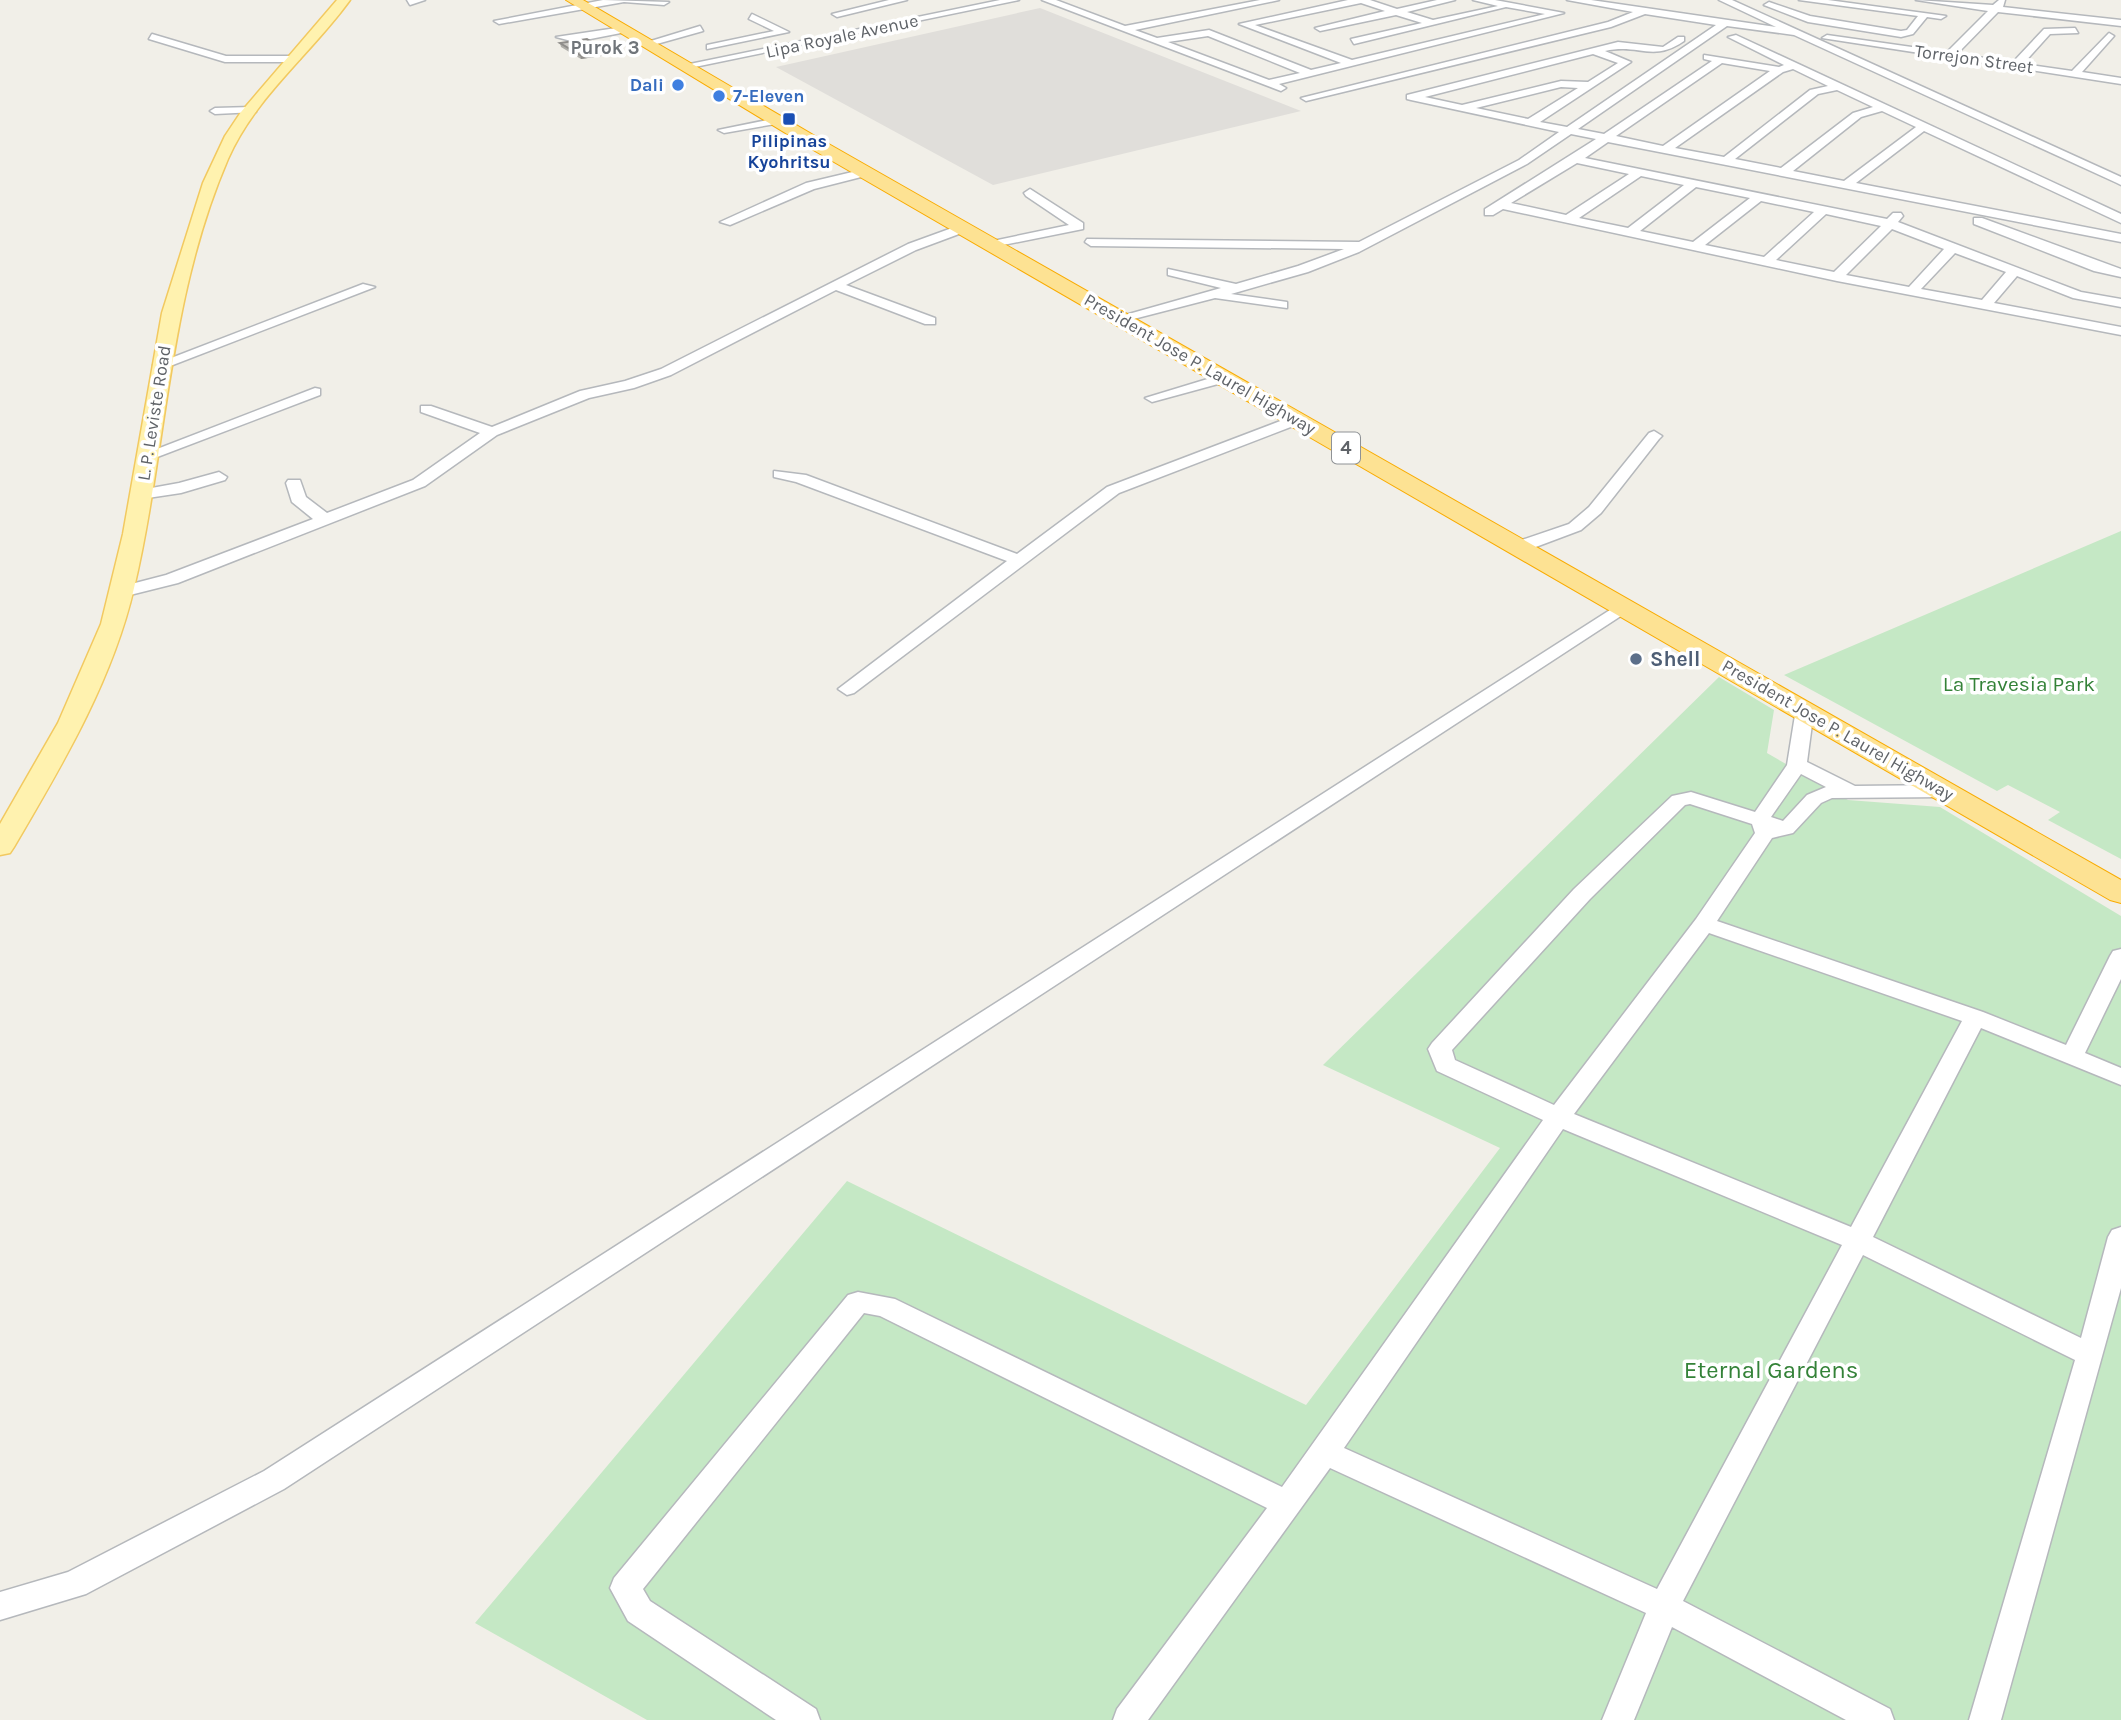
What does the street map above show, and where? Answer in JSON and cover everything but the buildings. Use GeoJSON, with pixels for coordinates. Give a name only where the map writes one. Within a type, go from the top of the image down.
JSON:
{"type":"FeatureCollection","features":[{"type":"Feature","properties":{"kind":"highway","name":"President Jose P. Laurel Highway"},"geometry":{"type":"LineString","coordinates":[[580,5],[682,62],[865,173],[1805,709],[2121,893]]}},
{"type":"Feature","properties":{"kind":"main road","name":"L. P. Leviste Road"},"geometry":{"type":"LineString","coordinates":[[0,847],[85,693],[122,592],[141,494],[160,365],[188,245],[221,159],[252,110],[323,29],[344,0]]}},
{"type":"Feature","properties":{"kind":"street"},"geometry":{"type":"LineString","coordinates":[[499,21],[621,0]]}},
{"type":"Feature","properties":{"kind":"street"},"geometry":{"type":"LineString","coordinates":[[628,0],[664,2]]}},
{"type":"Feature","properties":{"kind":"street"},"geometry":{"type":"LineString","coordinates":[[868,0],[884,4]]}},
{"type":"Feature","properties":{"kind":"street"},"geometry":{"type":"LineString","coordinates":[[837,14],[902,0]]}},
{"type":"Feature","properties":{"kind":"street","name":"Lipa Royale Avenue"},"geometry":{"type":"LineString","coordinates":[[682,62],[752,55],[1014,0]]}},
{"type":"Feature","properties":{"kind":"street"},"geometry":{"type":"LineString","coordinates":[[1047,0],[1321,103]]}},
{"type":"Feature","properties":{"kind":"street"},"geometry":{"type":"LineString","coordinates":[[1125,29],[1274,0]]}},
{"type":"Feature","properties":{"kind":"street"},"geometry":{"type":"LineString","coordinates":[[1430,90],[1244,24],[1361,0],[1510,48]]}},
{"type":"Feature","properties":{"kind":"street"},"geometry":{"type":"LineString","coordinates":[[1391,54],[1320,29],[1450,0]]}},
{"type":"Feature","properties":{"kind":"street"},"geometry":{"type":"LineString","coordinates":[[1269,83],[1559,13],[1478,0]]}},
{"type":"Feature","properties":{"kind":"street"},"geometry":{"type":"LineString","coordinates":[[1572,0],[1797,33]]}},
{"type":"Feature","properties":{"kind":"street"},"geometry":{"type":"LineString","coordinates":[[1724,0],[2121,181]]}},
{"type":"Feature","properties":{"kind":"street"},"geometry":{"type":"LineString","coordinates":[[1758,0],[1790,15],[1901,34],[1910,32],[1925,15]]}},
{"type":"Feature","properties":{"kind":"street"},"geometry":{"type":"LineString","coordinates":[[1804,0],[1949,18]]}},
{"type":"Feature","properties":{"kind":"street"},"geometry":{"type":"LineString","coordinates":[[1921,0],[2121,23]]}},
{"type":"Feature","properties":{"kind":"street"},"geometry":{"type":"LineString","coordinates":[[1950,55],[2005,0]]}},
{"type":"Feature","properties":{"kind":"street"},"geometry":{"type":"LineString","coordinates":[[1354,41],[1514,6]]}},
{"type":"Feature","properties":{"kind":"street"},"geometry":{"type":"LineString","coordinates":[[1306,97],[1611,24],[1644,11]]}},
{"type":"Feature","properties":{"kind":"street"},"geometry":{"type":"LineString","coordinates":[[705,49],[784,32],[752,17]]}},
{"type":"Feature","properties":{"kind":"street"},"geometry":{"type":"LineString","coordinates":[[1972,20],[1984,22]]}},
{"type":"Feature","properties":{"kind":"street"},"geometry":{"type":"LineString","coordinates":[[1123,320],[1303,269],[1363,245],[1490,181],[1541,150],[1721,22]]}},
{"type":"Feature","properties":{"kind":"street"},"geometry":{"type":"LineString","coordinates":[[646,44],[700,29]]}},
{"type":"Feature","properties":{"kind":"street"},"geometry":{"type":"LineString","coordinates":[[2016,65],[2050,29],[2084,33]]}},
{"type":"Feature","properties":{"kind":"street"},"geometry":{"type":"LineString","coordinates":[[561,37],[575,39],[623,30]]}},
{"type":"Feature","properties":{"kind":"street"},"geometry":{"type":"LineString","coordinates":[[1155,41],[1209,33],[1310,73]]}},
{"type":"Feature","properties":{"kind":"street"},"geometry":{"type":"LineString","coordinates":[[2096,34],[2121,38]]}},
{"type":"Feature","properties":{"kind":"street"},"geometry":{"type":"LineString","coordinates":[[2075,74],[2109,36]]}},
{"type":"Feature","properties":{"kind":"street"},"geometry":{"type":"LineString","coordinates":[[152,37],[225,60],[295,59]]}},
{"type":"Feature","properties":{"kind":"street"},"geometry":{"type":"LineString","coordinates":[[1733,37],[2121,219]]}},
{"type":"Feature","properties":{"kind":"street","name":"Torrejon Street"},"geometry":{"type":"LineString","coordinates":[[1826,38],[2121,81]]}},
{"type":"Feature","properties":{"kind":"street"},"geometry":{"type":"LineString","coordinates":[[1681,39],[1665,50],[1624,44],[1592,50],[1411,97],[1530,124],[1931,202],[2121,273]]}},
{"type":"Feature","properties":{"kind":"street"},"geometry":{"type":"LineString","coordinates":[[1530,124],[1626,62],[1592,50]]}},
{"type":"Feature","properties":{"kind":"street"},"geometry":{"type":"LineString","coordinates":[[1703,56],[1779,69]]}},
{"type":"Feature","properties":{"kind":"street"},"geometry":{"type":"LineString","coordinates":[[1489,212],[1575,159],[1721,59]]}},
{"type":"Feature","properties":{"kind":"street"},"geometry":{"type":"LineString","coordinates":[[1666,149],[1779,69],[1795,65]]}},
{"type":"Feature","properties":{"kind":"street"},"geometry":{"type":"LineString","coordinates":[[1461,109],[1561,84],[1589,85]]}},
{"type":"Feature","properties":{"kind":"street"},"geometry":{"type":"LineString","coordinates":[[1726,161],[1814,92],[1841,86]]}},
{"type":"Feature","properties":{"kind":"street"},"geometry":{"type":"LineString","coordinates":[[1784,172],[1857,115],[1884,107]]}},
{"type":"Feature","properties":{"kind":"street"},"geometry":{"type":"LineString","coordinates":[[215,111],[252,110]]}},
{"type":"Feature","properties":{"kind":"street"},"geometry":{"type":"LineString","coordinates":[[724,130],[777,121]]}},
{"type":"Feature","properties":{"kind":"street"},"geometry":{"type":"LineString","coordinates":[[1846,185],[1924,126]]}},
{"type":"Feature","properties":{"kind":"street"},"geometry":{"type":"LineString","coordinates":[[1575,159],[1891,224],[2014,271],[2102,264]]}},
{"type":"Feature","properties":{"kind":"street"},"geometry":{"type":"LineString","coordinates":[[1567,220],[1639,172]]}},
{"type":"Feature","properties":{"kind":"street"},"geometry":{"type":"LineString","coordinates":[[726,222],[810,186],[865,173]]}},
{"type":"Feature","properties":{"kind":"street"},"geometry":{"type":"LineString","coordinates":[[1630,233],[1694,183]]}},
{"type":"Feature","properties":{"kind":"street"},"geometry":{"type":"LineString","coordinates":[[992,245],[1079,226],[1030,193]]}},
{"type":"Feature","properties":{"kind":"street"},"geometry":{"type":"LineString","coordinates":[[1696,246],[1759,197]]}},
{"type":"Feature","properties":{"kind":"street"},"geometry":{"type":"LineString","coordinates":[[1837,277],[1891,224],[1911,198]]}},
{"type":"Feature","properties":{"kind":"street"},"geometry":{"type":"LineString","coordinates":[[1931,202],[2102,264],[2121,303]]}},
{"type":"Feature","properties":{"kind":"street"},"geometry":{"type":"LineString","coordinates":[[1502,205],[1837,277],[2064,318],[2121,331]]}},
{"type":"Feature","properties":{"kind":"street"},"geometry":{"type":"LineString","coordinates":[[1766,262],[1823,209]]}},
{"type":"Feature","properties":{"kind":"street"},"geometry":{"type":"LineString","coordinates":[[122,592],[172,579],[419,483],[492,432],[558,403],[644,380],[676,367],[912,247],[963,228]]}},
{"type":"Feature","properties":{"kind":"street"},"geometry":{"type":"LineString","coordinates":[[1091,242],[1363,245]]}},
{"type":"Feature","properties":{"kind":"street"},"geometry":{"type":"LineString","coordinates":[[1911,292],[1952,248]]}},
{"type":"Feature","properties":{"kind":"street"},"geometry":{"type":"LineString","coordinates":[[2064,318],[2102,264]]}},
{"type":"Feature","properties":{"kind":"street"},"geometry":{"type":"LineString","coordinates":[[1985,304],[2014,271]]}},
{"type":"Feature","properties":{"kind":"street"},"geometry":{"type":"LineString","coordinates":[[1172,272],[1236,288]]}},
{"type":"Feature","properties":{"kind":"street"},"geometry":{"type":"LineString","coordinates":[[835,285],[930,321]]}},
{"type":"Feature","properties":{"kind":"street"},"geometry":{"type":"LineString","coordinates":[[160,365],[368,287]]}},
{"type":"Feature","properties":{"kind":"street"},"geometry":{"type":"LineString","coordinates":[[1211,295],[1282,305]]}},
{"type":"Feature","properties":{"kind":"street"},"geometry":{"type":"LineString","coordinates":[[1152,398],[1224,378]]}},
{"type":"Feature","properties":{"kind":"street"},"geometry":{"type":"LineString","coordinates":[[147,456],[315,393]]}},
{"type":"Feature","properties":{"kind":"street"},"geometry":{"type":"LineString","coordinates":[[425,409],[492,432]]}},
{"type":"Feature","properties":{"kind":"street"},"geometry":{"type":"LineString","coordinates":[[847,689],[1113,490],[1296,420]]}},
{"type":"Feature","properties":{"kind":"street"},"geometry":{"type":"LineString","coordinates":[[1519,547],[1575,527],[1595,510],[1654,436]]}},
{"type":"Feature","properties":{"kind":"street"},"geometry":{"type":"LineString","coordinates":[[780,474],[800,478],[1021,561]]}},
{"type":"Feature","properties":{"kind":"street"},"geometry":{"type":"LineString","coordinates":[[141,494],[181,488],[219,477]]}},
{"type":"Feature","properties":{"kind":"street"},"geometry":{"type":"LineString","coordinates":[[295,483],[298,499],[325,520]]}},
{"type":"Feature","properties":{"kind":"street"},"geometry":{"type":"LineString","coordinates":[[0,1606],[75,1584],[274,1480],[973,1030],[1623,606]]}},
{"type":"Feature","properties":{"kind":"street"},"geometry":{"type":"LineString","coordinates":[[1129,1720],[1325,1452],[1558,1117],[1704,924],[1770,827],[1797,765],[1805,709]]}},
{"type":"Feature","properties":{"kind":"street"},"geometry":{"type":"LineString","coordinates":[[1797,765],[1852,791]]}},
{"type":"Feature","properties":{"kind":"street"},"geometry":{"type":"LineString","coordinates":[[1770,827],[1819,795],[1852,791],[1945,791]]}},
{"type":"Feature","properties":{"kind":"street"},"geometry":{"type":"LineString","coordinates":[[1770,827],[1691,798],[1679,800],[1583,894],[1440,1049],[1445,1065],[1558,1117],[1856,1240],[2090,1355]]}},
{"type":"Feature","properties":{"kind":"street"},"geometry":{"type":"LineString","coordinates":[[1704,924],[1975,1017],[2121,1077]]}},
{"type":"Feature","properties":{"kind":"street"},"geometry":{"type":"LineString","coordinates":[[2071,1058],[2121,956]]}},
{"type":"Feature","properties":{"kind":"street"},"geometry":{"type":"LineString","coordinates":[[1618,1720],[1664,1607],[1975,1017]]}},
{"type":"Feature","properties":{"kind":"street"},"geometry":{"type":"LineString","coordinates":[[1984,1720],[2090,1355],[2121,1237]]}},
{"type":"Feature","properties":{"kind":"street"},"geometry":{"type":"LineString","coordinates":[[804,1720],[639,1611],[625,1588],[858,1302],[885,1307],[1286,1503]]}},
{"type":"Feature","properties":{"kind":"street"},"geometry":{"type":"LineString","coordinates":[[1325,1452],[1664,1607],[1878,1720]]}},
{"type":"Feature","properties":{"kind":"shaded area","name":"Pilipinas Kyohritsu"},"geometry":{"type":"Polygon","coordinates":[[[1040,8],[1301,111],[993,185],[776,67],[1040,8]]]}},
{"type":"Feature","properties":{"kind":"green space","name":"La Travesia Park"},"geometry":{"type":"Polygon","coordinates":[[[2121,531],[2121,859],[2048,820],[2060,812],[2008,785],[1997,791],[1784,675],[2121,531]]]}},
{"type":"Feature","properties":{"kind":"green space","name":"Eternal Gardens"},"geometry":{"type":"Polygon","coordinates":[[[1719,677],[1774,710],[1767,753],[1848,800],[1940,807],[2121,916],[2121,1720],[647,1720],[475,1623],[847,1181],[1306,1405],[1500,1148],[1323,1065],[1719,677]]]}},
{"type":"Feature","properties":{"kind":"place","name":"Dali"},"geometry":{"type":"Point","coordinates":[678,85]}},
{"type":"Feature","properties":{"kind":"place","name":"7-Eleven"},"geometry":{"type":"Point","coordinates":[719,96]}},
{"type":"Feature","properties":{"kind":"place","name":"Pilipinas Kyohritsu"},"geometry":{"type":"Point","coordinates":[789,119]}},
{"type":"Feature","properties":{"kind":"place","name":"Shell"},"geometry":{"type":"Point","coordinates":[1636,659]}},
{"type":"Feature","properties":{"kind":"district","name":"Purok 3"},"geometry":{"type":"Point","coordinates":[605,48]}}]}
